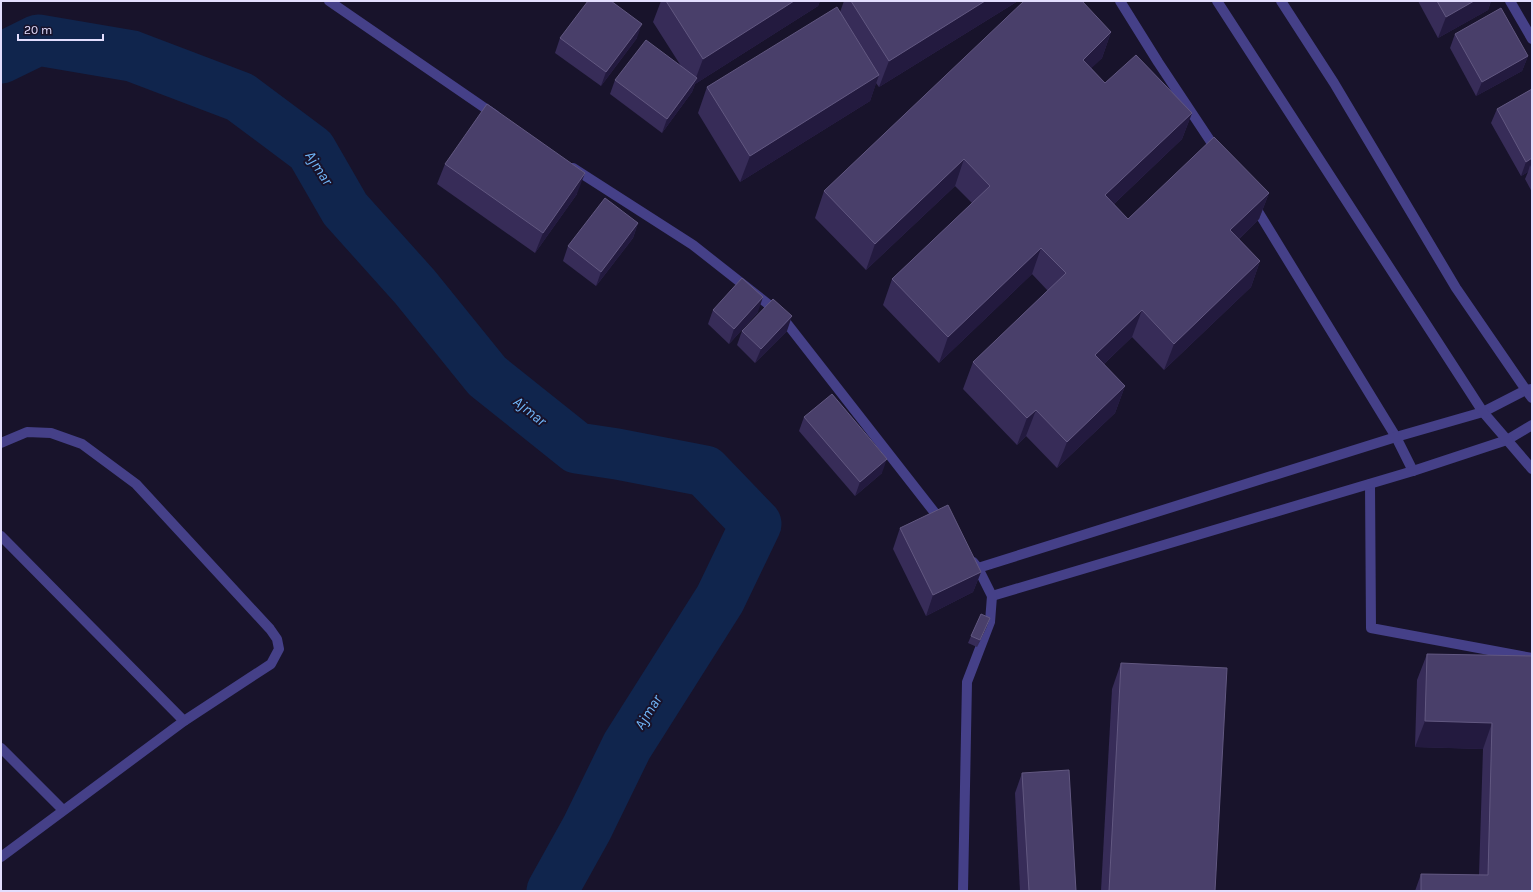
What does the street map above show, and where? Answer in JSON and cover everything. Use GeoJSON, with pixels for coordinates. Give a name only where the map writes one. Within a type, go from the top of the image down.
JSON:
{"type":"FeatureCollection","features":[{"type":"Feature","properties":{"kind":"street"},"geometry":{"type":"LineString","coordinates":[[328,1],[503,120]]}},
{"type":"Feature","properties":{"kind":"street"},"geometry":{"type":"LineString","coordinates":[[1120,1],[1158,62],[1224,161]]}},
{"type":"Feature","properties":{"kind":"street"},"geometry":{"type":"LineString","coordinates":[[1217,1],[1483,412],[1532,468]]}},
{"type":"Feature","properties":{"kind":"street"},"geometry":{"type":"LineString","coordinates":[[978,568],[1396,437],[1483,412],[1530,392],[1456,288],[1334,83],[1281,1]]}},
{"type":"Feature","properties":{"kind":"street"},"geometry":{"type":"LineString","coordinates":[[1510,1],[1532,39]]}},
{"type":"Feature","properties":{"kind":"street"},"geometry":{"type":"LineString","coordinates":[[562,160],[693,244],[778,312],[948,530]]}},
{"type":"Feature","properties":{"kind":"street"},"geometry":{"type":"LineString","coordinates":[[1246,194],[1396,437],[1413,471]]}},
{"type":"Feature","properties":{"kind":"street"},"geometry":{"type":"LineString","coordinates":[[992,596],[1413,471],[1507,440],[1532,425]]}},
{"type":"Feature","properties":{"kind":"street"},"geometry":{"type":"LineString","coordinates":[[1,443],[27,432],[51,433],[82,444],[136,484],[270,629],[277,639],[279,649],[271,664],[184,721],[1,857]]}},
{"type":"Feature","properties":{"kind":"street"},"geometry":{"type":"LineString","coordinates":[[1370,484],[1371,628],[1532,658]]}},
{"type":"Feature","properties":{"kind":"street"},"geometry":{"type":"LineString","coordinates":[[1,536],[184,721]]}},
{"type":"Feature","properties":{"kind":"street"},"geometry":{"type":"LineString","coordinates":[[963,891],[967,682],[990,622],[992,596],[978,568],[968,555]]}},
{"type":"Feature","properties":{"kind":"street"},"geometry":{"type":"LineString","coordinates":[[1,748],[63,810]]}},
{"type":"Feature","properties":{"kind":"building"},"geometry":{"type":"Polygon","coordinates":[[[588,1],[611,1],[642,24],[606,72],[560,38],[588,1]]]}},
{"type":"Feature","properties":{"kind":"building"},"geometry":{"type":"Polygon","coordinates":[[[666,1],[794,1],[703,59],[666,1]]]}},
{"type":"Feature","properties":{"kind":"building"},"geometry":{"type":"Polygon","coordinates":[[[851,1],[985,1],[889,61],[851,1]]]}},
{"type":"Feature","properties":{"kind":"building"},"geometry":{"type":"Polygon","coordinates":[[[1024,1],[1082,1],[1111,32],[1083,60],[1105,83],[1136,55],[1192,113],[1105,195],[1128,219],[1214,137],[1269,193],[1230,230],[1260,261],[1174,344],[1142,310],[1095,355],[1125,386],[1067,442],[1036,410],[1027,418],[973,362],[1066,273],[1041,248],[948,337],[892,279],[990,186],[964,159],[875,244],[824,191],[1024,1]]]}},
{"type":"Feature","properties":{"kind":"building"},"geometry":{"type":"Polygon","coordinates":[[[1437,1],[1474,1],[1446,17],[1437,1]]]}},
{"type":"Feature","properties":{"kind":"building"},"geometry":{"type":"Polygon","coordinates":[[[837,7],[879,75],[750,156],[707,87],[837,7]]]}},
{"type":"Feature","properties":{"kind":"building"},"geometry":{"type":"Polygon","coordinates":[[[1501,8],[1528,56],[1482,82],[1455,34],[1501,8]]]}},
{"type":"Feature","properties":{"kind":"building"},"geometry":{"type":"Polygon","coordinates":[[[646,40],[697,78],[667,119],[615,80],[646,40]]]}},
{"type":"Feature","properties":{"kind":"building"},"geometry":{"type":"Polygon","coordinates":[[[1532,89],[1532,158],[1526,162],[1497,109],[1532,89]]]}},
{"type":"Feature","properties":{"kind":"building"},"geometry":{"type":"Polygon","coordinates":[[[487,104],[585,173],[543,233],[445,164],[487,104]]]}},
{"type":"Feature","properties":{"kind":"building"},"geometry":{"type":"Polygon","coordinates":[[[605,198],[638,223],[601,272],[568,246],[605,198]]]}},
{"type":"Feature","properties":{"kind":"building"},"geometry":{"type":"Polygon","coordinates":[[[742,278],[763,297],[734,329],[713,310],[742,278]]]}},
{"type":"Feature","properties":{"kind":"building"},"geometry":{"type":"Polygon","coordinates":[[[773,299],[792,316],[761,349],[742,331],[773,299]]]}},
{"type":"Feature","properties":{"kind":"building"},"geometry":{"type":"Polygon","coordinates":[[[832,394],[887,459],[860,482],[804,417],[832,394]]]}},
{"type":"Feature","properties":{"kind":"building"},"geometry":{"type":"Polygon","coordinates":[[[948,505],[981,572],[933,595],[900,528],[948,505]]]}},
{"type":"Feature","properties":{"kind":"building"},"geometry":{"type":"Polygon","coordinates":[[[981,614],[990,618],[980,640],[971,636],[981,614]]]}},
{"type":"Feature","properties":{"kind":"building"},"geometry":{"type":"Polygon","coordinates":[[[1427,654],[1532,656],[1532,891],[1421,891],[1421,874],[1488,875],[1492,723],[1425,721],[1427,654]]]}},
{"type":"Feature","properties":{"kind":"building"},"geometry":{"type":"Polygon","coordinates":[[[1121,663],[1227,668],[1215,891],[1109,891],[1121,663]]]}},
{"type":"Feature","properties":{"kind":"building"},"geometry":{"type":"Polygon","coordinates":[[[1069,770],[1076,891],[1029,891],[1022,773],[1069,770]]]}},
{"type":"Feature","properties":{"kind":"waterway","name":"Ajmar"},"geometry":{"type":"LineString","coordinates":[[1,58],[38,40],[132,56],[240,97],[311,150],[345,209],[415,287],[487,376],[577,448],[705,471],[756,524],[720,599],[627,746],[587,828],[552,891]]}}]}
